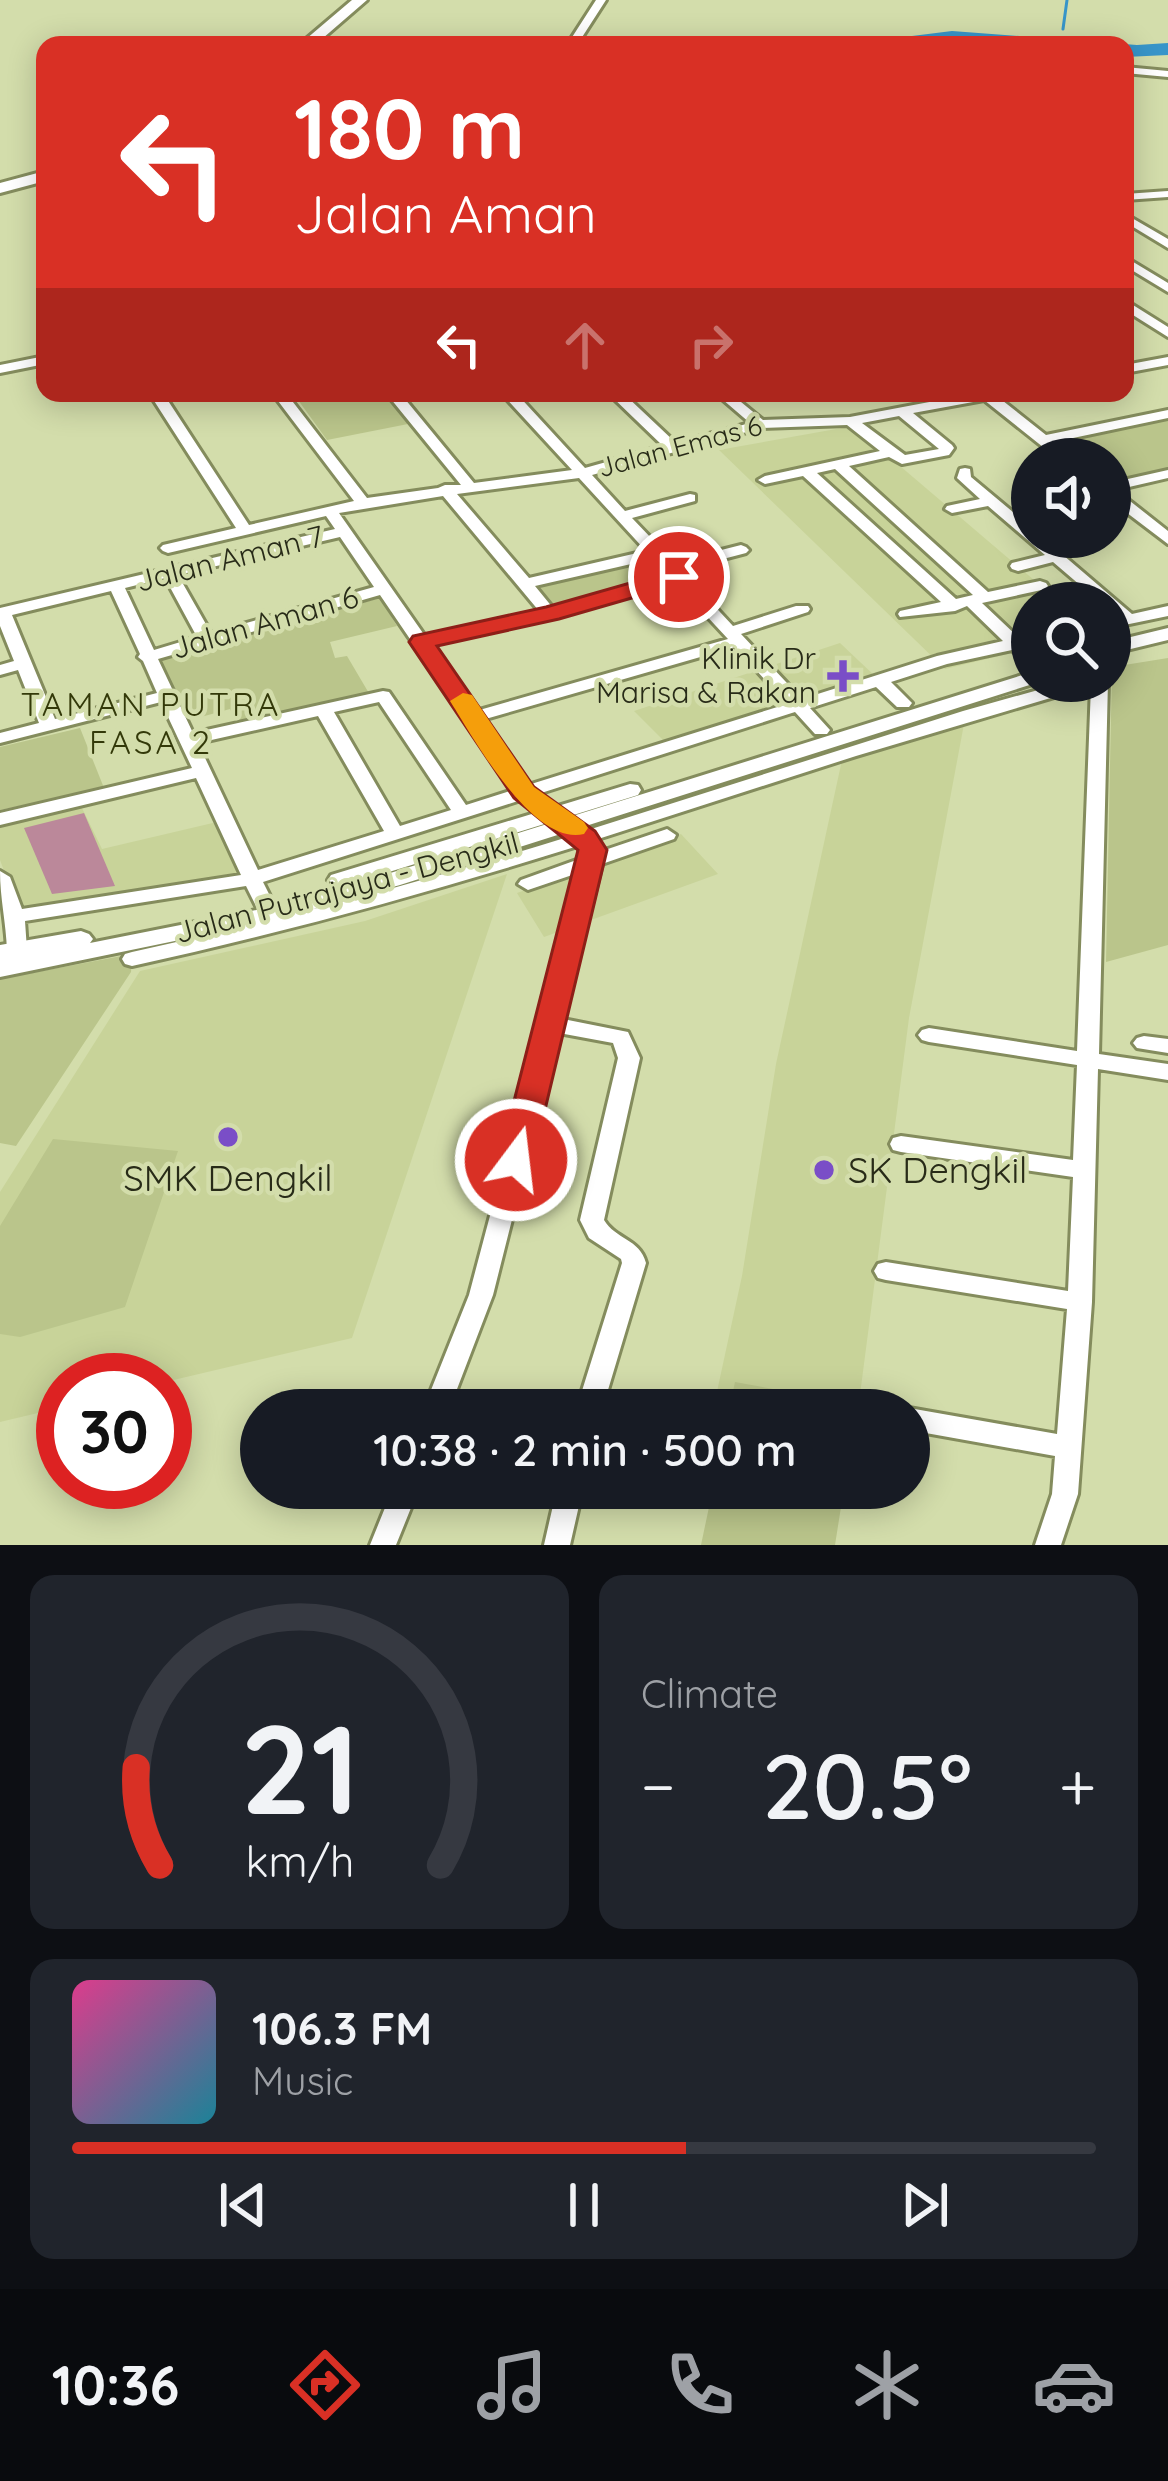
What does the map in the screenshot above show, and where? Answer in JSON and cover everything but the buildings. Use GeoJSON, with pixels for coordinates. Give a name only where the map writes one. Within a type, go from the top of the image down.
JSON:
{"type":"FeatureCollection","features":[{"type":"Feature","properties":{"kind":"highway"},"geometry":{"type":"LineString","coordinates":[[316,36],[360,0]]}},
{"type":"Feature","properties":{"kind":"highway"},"geometry":{"type":"LineString","coordinates":[[331,36],[373,0]]}},
{"type":"Feature","properties":{"kind":"highway"},"geometry":{"type":"LineString","coordinates":[[0,191],[34,182]]}},
{"type":"Feature","properties":{"kind":"main road"},"geometry":{"type":"LineString","coordinates":[[1131,642],[1168,634]]}},
{"type":"Feature","properties":{"kind":"main road"},"geometry":{"type":"LineString","coordinates":[[1131,655],[1168,647]]}},
{"type":"Feature","properties":{"kind":"main road","name":"Jalan Putrajaya - Dengkil"},"geometry":{"type":"LineString","coordinates":[[0,969],[187,940],[478,861],[821,730],[1011,670]]}},
{"type":"Feature","properties":{"kind":"main road","name":"Jalan Putrajaya - Dengkil"},"geometry":{"type":"LineString","coordinates":[[9,952],[257,890],[571,826],[678,798],[1011,685]]}},
{"type":"Feature","properties":{"kind":"street"},"geometry":{"type":"LineString","coordinates":[[578,36],[602,0]]}},
{"type":"Feature","properties":{"kind":"street"},"geometry":{"type":"LineString","coordinates":[[1134,71],[1168,74]]}},
{"type":"Feature","properties":{"kind":"street"},"geometry":{"type":"LineString","coordinates":[[1134,197],[1166,196]]}},
{"type":"Feature","properties":{"kind":"street"},"geometry":{"type":"LineString","coordinates":[[1134,223],[1168,244]]}},
{"type":"Feature","properties":{"kind":"street"},"geometry":{"type":"LineString","coordinates":[[1134,267],[1168,288]]}},
{"type":"Feature","properties":{"kind":"street"},"geometry":{"type":"LineString","coordinates":[[1134,310],[1168,333]]}},
{"type":"Feature","properties":{"kind":"street"},"geometry":{"type":"LineString","coordinates":[[0,369],[36,362]]}},
{"type":"Feature","properties":{"kind":"street"},"geometry":{"type":"LineString","coordinates":[[1134,368],[1168,362]]}},
{"type":"Feature","properties":{"kind":"street"},"geometry":{"type":"LineString","coordinates":[[162,402],[246,531]]}},
{"type":"Feature","properties":{"kind":"street"},"geometry":{"type":"LineString","coordinates":[[286,402],[363,503]]}},
{"type":"Feature","properties":{"kind":"street"},"geometry":{"type":"LineString","coordinates":[[400,402],[469,485]]}},
{"type":"Feature","properties":{"kind":"street"},"geometry":{"type":"LineString","coordinates":[[516,402],[821,730]]}},
{"type":"Feature","properties":{"kind":"street"},"geometry":{"type":"LineString","coordinates":[[625,402],[671,446]]}},
{"type":"Feature","properties":{"kind":"street"},"geometry":{"type":"LineString","coordinates":[[733,402],[760,424]]}},
{"type":"Feature","properties":{"kind":"street","name":"Jalan Emas 6"},"geometry":{"type":"LineString","coordinates":[[449,493],[469,485],[582,473],[760,424],[850,421],[949,402]]}},
{"type":"Feature","properties":{"kind":"street"},"geometry":{"type":"LineString","coordinates":[[1001,402],[1041,438]]}},
{"type":"Feature","properties":{"kind":"street"},"geometry":{"type":"LineString","coordinates":[[850,421],[902,460],[944,452],[947,448],[901,411]]}},
{"type":"Feature","properties":{"kind":"street"},"geometry":{"type":"LineString","coordinates":[[1053,438],[1168,414]]}},
{"type":"Feature","properties":{"kind":"street"},"geometry":{"type":"LineString","coordinates":[[765,480],[889,453]]}},
{"type":"Feature","properties":{"kind":"street"},"geometry":{"type":"LineString","coordinates":[[838,464],[971,602]]}},
{"type":"Feature","properties":{"kind":"street"},"geometry":{"type":"LineString","coordinates":[[806,471],[1011,632]]}},
{"type":"Feature","properties":{"kind":"street"},"geometry":{"type":"LineString","coordinates":[[964,472],[964,478],[1011,518]]}},
{"type":"Feature","properties":{"kind":"street"},"geometry":{"type":"LineString","coordinates":[[1131,484],[1168,474]]}},
{"type":"Feature","properties":{"kind":"street"},"geometry":{"type":"LineString","coordinates":[[336,520],[363,503],[449,493]]}},
{"type":"Feature","properties":{"kind":"street"},"geometry":{"type":"LineString","coordinates":[[168,548],[246,531],[336,520],[449,493]]}},
{"type":"Feature","properties":{"kind":"street"},"geometry":{"type":"LineString","coordinates":[[449,493],[550,614]]}},
{"type":"Feature","properties":{"kind":"street"},"geometry":{"type":"LineString","coordinates":[[622,516],[690,498]]}},
{"type":"Feature","properties":{"kind":"street"},"geometry":{"type":"LineString","coordinates":[[952,509],[991,501]]}},
{"type":"Feature","properties":{"kind":"street"},"geometry":{"type":"LineString","coordinates":[[1131,507],[1168,538]]}},
{"type":"Feature","properties":{"kind":"street"},"geometry":{"type":"LineString","coordinates":[[336,520],[524,793],[571,826],[593,862],[481,1294],[444,1389]]}},
{"type":"Feature","properties":{"kind":"street","name":"Jalan Aman 7"},"geometry":{"type":"LineString","coordinates":[[2,613],[170,574],[336,520]]}},
{"type":"Feature","properties":{"kind":"street"},"geometry":{"type":"LineString","coordinates":[[422,642],[550,614],[741,550]]}},
{"type":"Feature","properties":{"kind":"street"},"geometry":{"type":"LineString","coordinates":[[525,584],[657,553]]}},
{"type":"Feature","properties":{"kind":"street"},"geometry":{"type":"LineString","coordinates":[[1018,566],[1053,558]]}},
{"type":"Feature","properties":{"kind":"street"},"geometry":{"type":"LineString","coordinates":[[1058,558],[1086,582]]}},
{"type":"Feature","properties":{"kind":"street"},"geometry":{"type":"LineString","coordinates":[[170,574],[206,639]]}},
{"type":"Feature","properties":{"kind":"street"},"geometry":{"type":"LineString","coordinates":[[117,588],[257,890]]}},
{"type":"Feature","properties":{"kind":"street","name":"Jalan Aman 6"},"geometry":{"type":"LineString","coordinates":[[146,656],[385,589]]}},
{"type":"Feature","properties":{"kind":"street"},"geometry":{"type":"LineString","coordinates":[[906,614],[1011,593]]}},
{"type":"Feature","properties":{"kind":"street"},"geometry":{"type":"LineString","coordinates":[[473,717],[597,682],[802,609]]}},
{"type":"Feature","properties":{"kind":"street"},"geometry":{"type":"LineString","coordinates":[[1131,619],[1168,611]]}},
{"type":"Feature","properties":{"kind":"street"},"geometry":{"type":"LineString","coordinates":[[2,613],[49,726]]}},
{"type":"Feature","properties":{"kind":"street"},"geometry":{"type":"LineString","coordinates":[[15,916],[257,890],[462,813],[943,660],[1011,645]]}},
{"type":"Feature","properties":{"kind":"street"},"geometry":{"type":"LineString","coordinates":[[0,670],[24,663]]}},
{"type":"Feature","properties":{"kind":"street"},"geometry":{"type":"LineString","coordinates":[[880,681],[903,703]]}},
{"type":"Feature","properties":{"kind":"street"},"geometry":{"type":"LineString","coordinates":[[0,738],[164,696]]}},
{"type":"Feature","properties":{"kind":"street"},"geometry":{"type":"LineString","coordinates":[[187,740],[386,697],[462,813]]}},
{"type":"Feature","properties":{"kind":"street"},"geometry":{"type":"LineString","coordinates":[[678,798],[1011,702]]}},
{"type":"Feature","properties":{"kind":"street"},"geometry":{"type":"LineString","coordinates":[[1048,1545],[1064,1494],[1080,1302],[1099,702]]}},
{"type":"Feature","properties":{"kind":"street"},"geometry":{"type":"LineString","coordinates":[[323,709],[396,835]]}},
{"type":"Feature","properties":{"kind":"street"},"geometry":{"type":"LineString","coordinates":[[0,819],[201,771]]}},
{"type":"Feature","properties":{"kind":"street"},"geometry":{"type":"LineString","coordinates":[[527,884],[668,835]]}},
{"type":"Feature","properties":{"kind":"street"},"geometry":{"type":"LineString","coordinates":[[0,878],[15,916],[9,952]]}},
{"type":"Feature","properties":{"kind":"street"},"geometry":{"type":"LineString","coordinates":[[132,959],[187,940]]}},
{"type":"Feature","properties":{"kind":"street"},"geometry":{"type":"LineString","coordinates":[[551,1024],[611,1033],[627,1043],[629,1058],[592,1220],[597,1232],[624,1246],[634,1263],[595,1389]]}},
{"type":"Feature","properties":{"kind":"street"},"geometry":{"type":"LineString","coordinates":[[929,1035],[1168,1072]]}},
{"type":"Feature","properties":{"kind":"street"},"geometry":{"type":"LineString","coordinates":[[1144,1043],[1168,1046]]}},
{"type":"Feature","properties":{"kind":"street"},"geometry":{"type":"LineString","coordinates":[[901,1144],[1084,1170]]}},
{"type":"Feature","properties":{"kind":"street"},"geometry":{"type":"LineString","coordinates":[[886,1270],[1080,1302]]}},
{"type":"Feature","properties":{"kind":"street"},"geometry":{"type":"LineString","coordinates":[[930,1423],[1068,1447]]}},
{"type":"Feature","properties":{"kind":"street"},"geometry":{"type":"LineString","coordinates":[[383,1545],[398,1509]]}},
{"type":"Feature","properties":{"kind":"street"},"geometry":{"type":"LineString","coordinates":[[557,1545],[566,1509]]}},
{"type":"Feature","properties":{"kind":"shaded area"},"geometry":{"type":"Polygon","coordinates":[[[300,402],[392,402],[408,424],[327,440],[300,402]]]}},
{"type":"Feature","properties":{"kind":"shaded area"},"geometry":{"type":"Polygon","coordinates":[[[1168,419],[1168,470],[1131,477],[1131,438],[1071,438],[1168,419]]]}},
{"type":"Feature","properties":{"kind":"shaded area"},"geometry":{"type":"Polygon","coordinates":[[[853,426],[1036,582],[1011,582],[1011,653],[945,669],[719,450],[853,426]]]}},
{"type":"Feature","properties":{"kind":"shaded area"},"geometry":{"type":"Polygon","coordinates":[[[653,560],[669,577],[553,609],[534,587],[653,560]]]}},
{"type":"Feature","properties":{"kind":"shaded area"},"geometry":{"type":"Polygon","coordinates":[[[380,598],[397,626],[330,642],[335,658],[347,656],[370,695],[238,725],[230,709],[190,720],[159,659],[380,598]]]}},
{"type":"Feature","properties":{"kind":"shaded area"},"geometry":{"type":"Polygon","coordinates":[[[840,643],[877,678],[667,744],[634,711],[840,643]]]}},
{"type":"Feature","properties":{"kind":"shaded area"},"geometry":{"type":"Polygon","coordinates":[[[1168,658],[1168,945],[1106,962],[1111,702],[1131,702],[1131,664],[1168,658]]]}},
{"type":"Feature","properties":{"kind":"shaded area","name":"SK Dengkil"},"geometry":{"type":"Polygon","coordinates":[[[964,724],[909,1018],[861,1389],[718,1389],[742,1276],[776,1064],[842,760],[964,724]]]}},
{"type":"Feature","properties":{"kind":"shaded area"},"geometry":{"type":"Polygon","coordinates":[[[80,728],[104,788],[0,810],[0,747],[80,728]]]}},
{"type":"Feature","properties":{"kind":"shaded area"},"geometry":{"type":"Polygon","coordinates":[[[80,804],[102,849],[217,822],[244,877],[19,911],[0,860],[0,824],[80,804]]]}},
{"type":"Feature","properties":{"kind":"shaded area"},"geometry":{"type":"Polygon","coordinates":[[[681,834],[718,874],[544,937],[517,893],[681,834]]]}},
{"type":"Feature","properties":{"kind":"shaded area","name":"SMK Dengkil"},"geometry":{"type":"Polygon","coordinates":[[[507,874],[352,1338],[192,1376],[192,1353],[36,1353],[36,1413],[0,1422],[0,1192],[140,971],[365,921],[507,874]]]}},
{"type":"Feature","properties":{"kind":"shaded area"},"geometry":{"type":"Polygon","coordinates":[[[132,954],[131,972],[16,1146],[0,1143],[0,979],[132,954]]]}},
{"type":"Feature","properties":{"kind":"shaded area"},"geometry":{"type":"Polygon","coordinates":[[[53,1139],[178,1151],[125,1307],[20,1337],[0,1334],[0,1226],[53,1139]]]}},
{"type":"Feature","properties":{"kind":"shaded area"},"geometry":{"type":"Polygon","coordinates":[[[735,1382],[774,1389],[734,1389],[735,1382]]]}},
{"type":"Feature","properties":{"kind":"shaded area"},"geometry":{"type":"Polygon","coordinates":[[[709,1509],[841,1509],[835,1545],[701,1545],[709,1509]]]}},
{"type":"Feature","properties":{"kind":"water"},"geometry":{"type":"Polygon","coordinates":[[[952,31],[1018,36],[912,36],[952,31]]]}},
{"type":"Feature","properties":{"kind":"water"},"geometry":{"type":"Polygon","coordinates":[[[1168,43],[1168,55],[1134,57],[1134,45],[1168,43]]]}},
{"type":"Feature","properties":{"kind":"waterway"},"geometry":{"type":"LineString","coordinates":[[1063,29],[1067,0]]}},
{"type":"Feature","properties":{"kind":"slow traffic"},"geometry":{"type":"LineString","coordinates":[[463,701],[524,793],[574,828]]}},
{"type":"Feature","properties":{"kind":"place","name":"Klinik Dr Marisa & Rakan"},"geometry":{"type":"Point","coordinates":[843,676]}},
{"type":"Feature","properties":{"kind":"place","name":"SMK Dengkil"},"geometry":{"type":"Point","coordinates":[228,1137]}},
{"type":"Feature","properties":{"kind":"place","name":"SK Dengkil"},"geometry":{"type":"Point","coordinates":[824,1170]}},
{"type":"Feature","properties":{"kind":"district","name":"TAMAN PUTRA FASA 2"},"geometry":{"type":"Point","coordinates":[151,723]}},
{"type":"Feature","properties":{"kind":"route"},"geometry":{"type":"LineString","coordinates":[[516,1160],[593,850],[585,837],[524,793],[422,642],[550,614],[679,577]]}}]}
